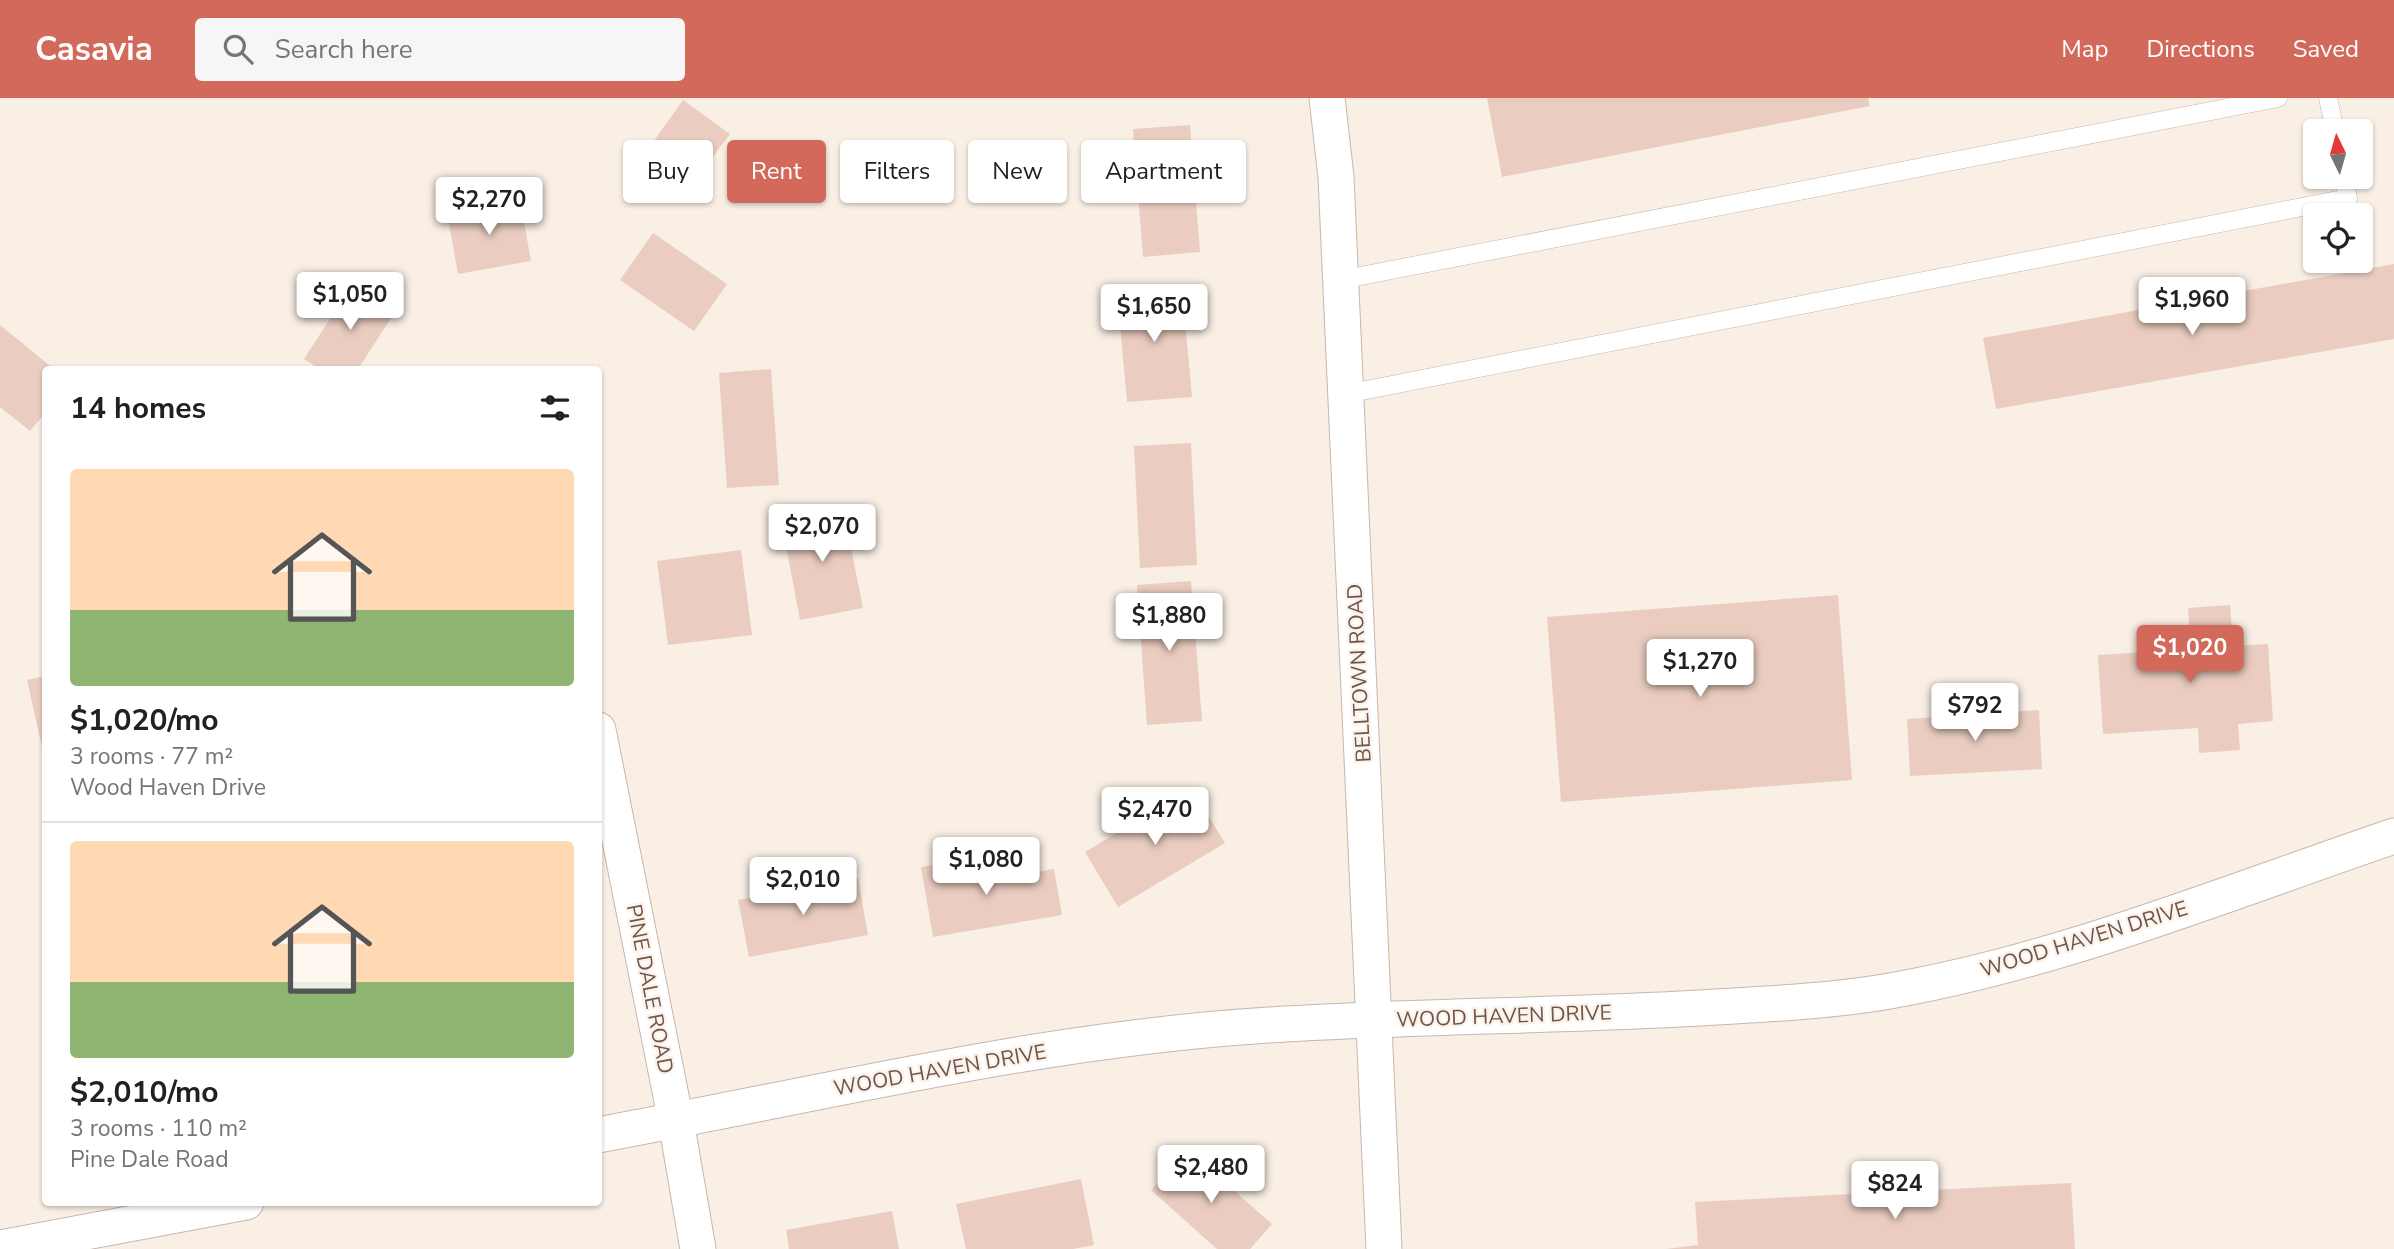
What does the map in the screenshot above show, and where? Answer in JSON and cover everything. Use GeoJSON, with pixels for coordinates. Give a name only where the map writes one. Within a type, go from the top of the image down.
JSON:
{"type":"FeatureCollection","features":[{"type":"Feature","properties":{"kind":"street","name":"BELLTOWN ROAD"},"geometry":{"type":"LineString","coordinates":[[1327,98],[1336,177],[1384,1249]]}},
{"type":"Feature","properties":{"kind":"street","name":"PINE DALE ROAD"},"geometry":{"type":"LineString","coordinates":[[602,750],[676,1121],[698,1249]]}},
{"type":"Feature","properties":{"kind":"street","name":"WOOD HAVEN DRIVE"},"geometry":{"type":"LineString","coordinates":[[602,1134],[927,1069],[1177,1033],[1270,1025],[1612,1013],[1809,1001],[1881,992],[2025,961],[2394,836]]}},
{"type":"Feature","properties":{"kind":"street"},"geometry":{"type":"LineString","coordinates":[[2,1244],[223,1206]]}},
{"type":"Feature","properties":{"kind":"lane"},"geometry":{"type":"LineString","coordinates":[[1340,280],[2278,98]]}},
{"type":"Feature","properties":{"kind":"lane"},"geometry":{"type":"LineString","coordinates":[[2328,98],[2332,119]]}},
{"type":"Feature","properties":{"kind":"lane"},"geometry":{"type":"LineString","coordinates":[[1346,394],[2348,198],[2346,189]]}},
{"type":"Feature","properties":{"kind":"building"},"geometry":{"type":"Polygon","coordinates":[[[1487,98],[1868,98],[1870,106],[1502,177],[1487,98]]]}},
{"type":"Feature","properties":{"kind":"building"},"geometry":{"type":"Polygon","coordinates":[[[683,100],[730,134],[713,157],[713,140],[655,140],[683,100]]]}},
{"type":"Feature","properties":{"kind":"building"},"geometry":{"type":"Polygon","coordinates":[[[1190,125],[1191,140],[1134,140],[1133,129],[1190,125]]]}},
{"type":"Feature","properties":{"kind":"building"},"geometry":{"type":"Polygon","coordinates":[[[520,200],[531,261],[458,274],[447,212],[520,200]]]}},
{"type":"Feature","properties":{"kind":"building"},"geometry":{"type":"Polygon","coordinates":[[[1139,203],[1196,203],[1200,252],[1143,257],[1139,203]]]}},
{"type":"Feature","properties":{"kind":"building"},"geometry":{"type":"Polygon","coordinates":[[[653,233],[727,284],[694,331],[620,280],[653,233]]]}},
{"type":"Feature","properties":{"kind":"building"},"geometry":{"type":"Polygon","coordinates":[[[2394,264],[2394,339],[1996,409],[1983,338],[2344,273],[2373,273],[2373,268],[2394,264]]]}},
{"type":"Feature","properties":{"kind":"building"},"geometry":{"type":"Polygon","coordinates":[[[352,285],[395,312],[360,366],[315,366],[304,359],[352,285]]]}},
{"type":"Feature","properties":{"kind":"building"},"geometry":{"type":"Polygon","coordinates":[[[1182,287],[1192,397],[1127,402],[1117,292],[1182,287]]]}},
{"type":"Feature","properties":{"kind":"building"},"geometry":{"type":"Polygon","coordinates":[[[0,325],[50,366],[42,366],[42,417],[30,431],[0,407],[0,325]]]}},
{"type":"Feature","properties":{"kind":"building"},"geometry":{"type":"Polygon","coordinates":[[[771,369],[779,485],[727,488],[719,373],[771,369]]]}},
{"type":"Feature","properties":{"kind":"building"},"geometry":{"type":"Polygon","coordinates":[[[1191,443],[1197,565],[1140,568],[1134,446],[1191,443]]]}},
{"type":"Feature","properties":{"kind":"building"},"geometry":{"type":"Polygon","coordinates":[[[843,508],[863,608],[800,620],[781,519],[843,508]]]}},
{"type":"Feature","properties":{"kind":"building"},"geometry":{"type":"Polygon","coordinates":[[[741,550],[752,635],[668,645],[657,561],[741,550]]]}},
{"type":"Feature","properties":{"kind":"building"},"geometry":{"type":"Polygon","coordinates":[[[1191,581],[1202,721],[1147,725],[1137,585],[1191,581]]]}},
{"type":"Feature","properties":{"kind":"building"},"geometry":{"type":"Polygon","coordinates":[[[1838,595],[1852,780],[1561,802],[1547,617],[1838,595]]]}},
{"type":"Feature","properties":{"kind":"building"},"geometry":{"type":"Polygon","coordinates":[[[2230,605],[2233,646],[2268,644],[2273,721],[2238,724],[2240,750],[2199,753],[2198,728],[2103,734],[2098,655],[2191,649],[2188,608],[2230,605]]]}},
{"type":"Feature","properties":{"kind":"building"},"geometry":{"type":"Polygon","coordinates":[[[42,677],[42,747],[27,680],[42,677]]]}},
{"type":"Feature","properties":{"kind":"building"},"geometry":{"type":"Polygon","coordinates":[[[2039,710],[2042,769],[1910,776],[1907,719],[2039,710]]]}},
{"type":"Feature","properties":{"kind":"building"},"geometry":{"type":"Polygon","coordinates":[[[1191,788],[1225,843],[1118,907],[1085,852],[1191,788]]]}},
{"type":"Feature","properties":{"kind":"building"},"geometry":{"type":"Polygon","coordinates":[[[986,856],[990,880],[1054,869],[1062,915],[933,937],[921,867],[986,856]]]}},
{"type":"Feature","properties":{"kind":"building"},"geometry":{"type":"Polygon","coordinates":[[[858,878],[868,935],[749,957],[738,900],[858,878]]]}},
{"type":"Feature","properties":{"kind":"building"},"geometry":{"type":"Polygon","coordinates":[[[1188,1150],[1272,1224],[1250,1249],[1217,1249],[1151,1190],[1188,1150]]]}},
{"type":"Feature","properties":{"kind":"building"},"geometry":{"type":"Polygon","coordinates":[[[1081,1179],[1094,1245],[1073,1249],[966,1249],[956,1204],[1081,1179]]]}},
{"type":"Feature","properties":{"kind":"building"},"geometry":{"type":"Polygon","coordinates":[[[2071,1183],[2075,1249],[1666,1249],[1698,1245],[1695,1202],[2071,1183]]]}},
{"type":"Feature","properties":{"kind":"building"},"geometry":{"type":"Polygon","coordinates":[[[892,1211],[899,1249],[789,1249],[786,1230],[892,1211]]]}}]}
